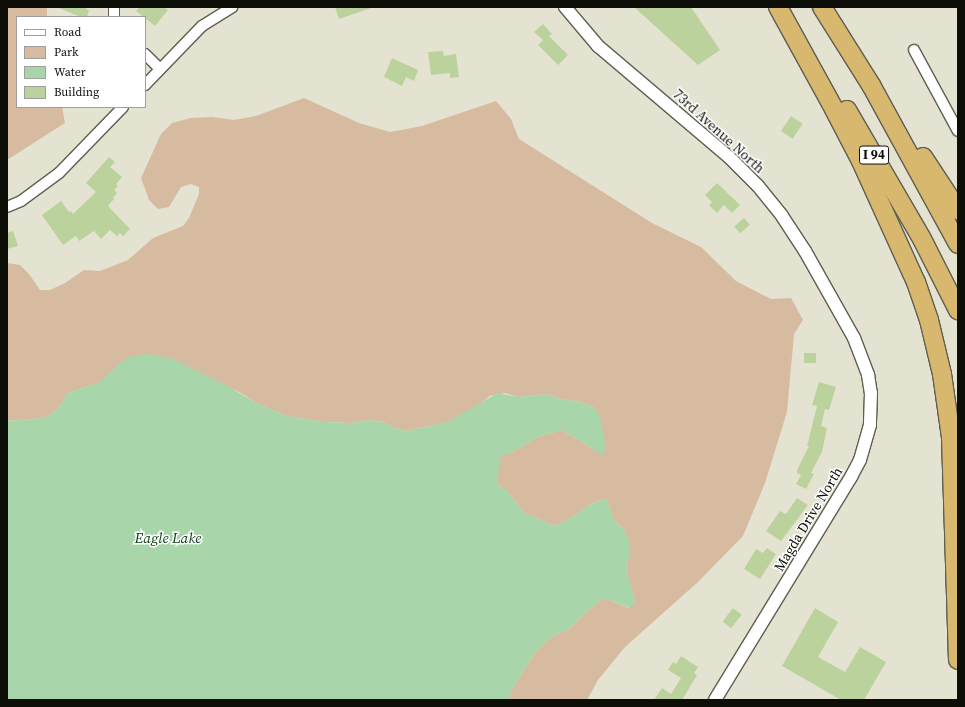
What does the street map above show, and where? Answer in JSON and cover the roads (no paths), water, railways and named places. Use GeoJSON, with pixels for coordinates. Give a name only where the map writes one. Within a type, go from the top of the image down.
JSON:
{"type":"FeatureCollection","features":[{"type":"Feature","properties":{"kind":"highway","name":"I 94"},"geometry":{"type":"LineString","coordinates":[[779,7],[840,97],[872,151],[922,239],[958,310]]}},
{"type":"Feature","properties":{"kind":"highway"},"geometry":{"type":"LineString","coordinates":[[779,7],[861,161],[916,282],[929,320],[942,374],[950,431],[954,483],[958,660]]}},
{"type":"Feature","properties":{"kind":"highway","name":"I 94"},"geometry":{"type":"LineString","coordinates":[[822,7],[889,117],[958,244]]}},
{"type":"Feature","properties":{"kind":"highway"},"geometry":{"type":"LineString","coordinates":[[839,34],[879,90],[958,210]]}},
{"type":"Feature","properties":{"kind":"street"},"geometry":{"type":"LineString","coordinates":[[146,83],[202,26],[233,7]]}},
{"type":"Feature","properties":{"kind":"street","name":"73rd Avenue North"},"geometry":{"type":"LineString","coordinates":[[565,7],[598,46],[729,157],[758,186],[782,216],[805,250],[854,338]]}},
{"type":"Feature","properties":{"kind":"street"},"geometry":{"type":"LineString","coordinates":[[914,50],[958,131]]}},
{"type":"Feature","properties":{"kind":"street"},"geometry":{"type":"LineString","coordinates":[[146,55],[160,69]]}},
{"type":"Feature","properties":{"kind":"street"},"geometry":{"type":"LineString","coordinates":[[7,207],[21,201],[59,173],[122,108]]}},
{"type":"Feature","properties":{"kind":"street","name":"Magda Drive North"},"geometry":{"type":"LineString","coordinates":[[715,700],[860,460],[870,425],[871,393],[865,363],[854,338]]}},
{"type":"Feature","properties":{"kind":"water","name":"Eagle Lake"},"geometry":{"type":"Polygon","coordinates":[[[148,354],[171,358],[226,385],[256,403],[287,416],[324,422],[350,423],[369,420],[383,422],[394,428],[406,431],[447,422],[498,393],[518,397],[546,394],[560,399],[581,402],[595,408],[600,418],[604,437],[605,447],[603,455],[562,430],[540,436],[500,457],[497,484],[507,491],[524,513],[555,526],[574,516],[591,504],[606,498],[614,520],[624,530],[629,540],[629,555],[626,570],[635,600],[630,608],[604,598],[586,612],[569,629],[551,637],[535,652],[512,690],[508,700],[7,700],[7,421],[44,418],[57,410],[68,393],[100,382],[121,362],[133,356],[148,354]]]}}]}
